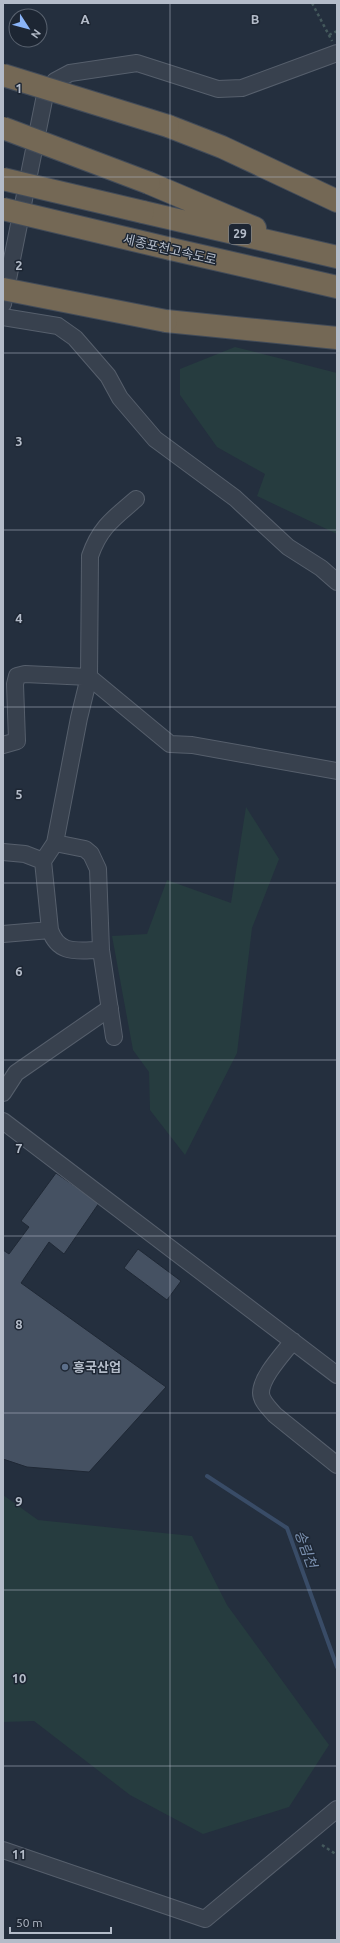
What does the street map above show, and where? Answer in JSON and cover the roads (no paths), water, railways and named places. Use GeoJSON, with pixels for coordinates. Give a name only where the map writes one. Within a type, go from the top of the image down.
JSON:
{"type":"FeatureCollection","features":[{"type":"Feature","properties":{"kind":"highway"},"geometry":{"type":"LineString","coordinates":[[3,75],[168,126],[228,150],[331,199]]}},
{"type":"Feature","properties":{"kind":"highway"},"geometry":{"type":"LineString","coordinates":[[3,128],[150,182],[310,251]]}},
{"type":"Feature","properties":{"kind":"highway","name":"29"},"geometry":{"type":"LineString","coordinates":[[3,179],[337,257]]}},
{"type":"Feature","properties":{"kind":"highway","name":"세종포천고속도로"},"geometry":{"type":"LineString","coordinates":[[3,209],[171,250],[337,288]]}},
{"type":"Feature","properties":{"kind":"highway"},"geometry":{"type":"LineString","coordinates":[[3,289],[166,321],[337,338]]}},
{"type":"Feature","properties":{"kind":"street"},"geometry":{"type":"LineString","coordinates":[[3,304],[45,95],[55,80],[70,73],[137,63],[218,89],[242,88],[336,49]]}},
{"type":"Feature","properties":{"kind":"street"},"geometry":{"type":"LineString","coordinates":[[3,317],[58,326],[75,338],[108,376],[120,398],[155,439],[235,498],[288,547],[321,568],[337,582]]}},
{"type":"Feature","properties":{"kind":"street"},"geometry":{"type":"LineString","coordinates":[[102,950],[73,951],[57,944],[50,930],[43,861],[55,843],[73,748],[89,677],[90,556],[95,541],[105,526],[136,499]]}},
{"type":"Feature","properties":{"kind":"street"},"geometry":{"type":"LineString","coordinates":[[3,745],[17,741],[15,684],[18,676],[25,674],[89,677],[170,744],[192,745],[337,771]]}},
{"type":"Feature","properties":{"kind":"street"},"geometry":{"type":"LineString","coordinates":[[55,843],[85,849],[96,861],[98,869],[102,950],[114,1037]]}},
{"type":"Feature","properties":{"kind":"street"},"geometry":{"type":"LineString","coordinates":[[3,852],[25,854],[43,861]]}},
{"type":"Feature","properties":{"kind":"street"},"geometry":{"type":"LineString","coordinates":[[3,934],[50,930]]}},
{"type":"Feature","properties":{"kind":"street"},"geometry":{"type":"LineString","coordinates":[[3,1093],[16,1073],[110,1008]]}},
{"type":"Feature","properties":{"kind":"street"},"geometry":{"type":"LineString","coordinates":[[3,1121],[337,1375]]}},
{"type":"Feature","properties":{"kind":"street"},"geometry":{"type":"LineString","coordinates":[[293,1342],[275,1364],[264,1382],[261,1394],[267,1406],[275,1414],[337,1465]]}},
{"type":"Feature","properties":{"kind":"street"},"geometry":{"type":"LineString","coordinates":[[3,1850],[205,1919],[336,1810]]}},
{"type":"Feature","properties":{"kind":"waterway","name":"송림천"},"geometry":{"type":"LineString","coordinates":[[207,1476],[287,1528],[337,1667]]}},
{"type":"Feature","properties":{"kind":"place","name":"흥국산업"},"geometry":{"type":"Point","coordinates":[65,1367]}}]}
